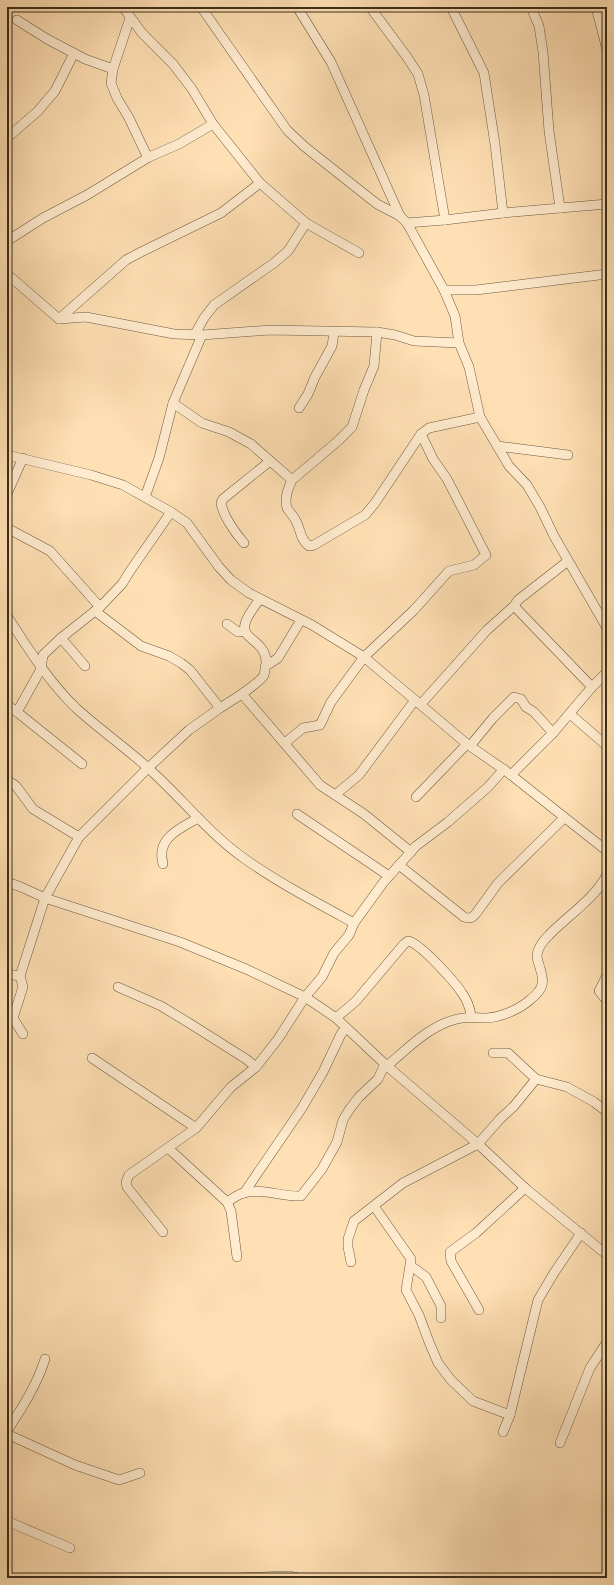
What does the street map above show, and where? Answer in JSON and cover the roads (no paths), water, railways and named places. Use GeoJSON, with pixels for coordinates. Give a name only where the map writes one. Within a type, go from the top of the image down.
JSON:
{"type":"FeatureCollection","features":[{"type":"Feature","properties":{"kind":"street"},"geometry":{"type":"LineString","coordinates":[[120,7],[123,7],[142,33],[173,64],[192,89],[213,124],[260,183],[306,223],[359,253]]}},
{"type":"Feature","properties":{"kind":"street"},"geometry":{"type":"LineString","coordinates":[[201,7],[286,130],[305,147],[377,204],[403,219],[445,220],[503,213],[607,204]]}},
{"type":"Feature","properties":{"kind":"street"},"geometry":{"type":"LineString","coordinates":[[370,7],[418,74],[424,95],[445,220]]}},
{"type":"Feature","properties":{"kind":"street"},"geometry":{"type":"LineString","coordinates":[[451,7],[484,73],[495,144],[503,213]]}},
{"type":"Feature","properties":{"kind":"street"},"geometry":{"type":"LineString","coordinates":[[531,7],[539,26],[543,52],[550,131],[560,208]]}},
{"type":"Feature","properties":{"kind":"street"},"geometry":{"type":"LineString","coordinates":[[596,7],[607,50]]}},
{"type":"Feature","properties":{"kind":"street"},"geometry":{"type":"LineString","coordinates":[[300,8],[331,62],[403,219],[444,290],[455,316],[459,343],[469,367],[480,417],[509,466],[527,485],[554,536],[607,628]]}},
{"type":"Feature","properties":{"kind":"street"},"geometry":{"type":"LineString","coordinates":[[130,18],[113,69],[111,82],[117,98],[129,118],[147,156],[149,157]]}},
{"type":"Feature","properties":{"kind":"street"},"geometry":{"type":"LineString","coordinates":[[17,20],[47,40],[85,59],[113,69]]}},
{"type":"Feature","properties":{"kind":"street"},"geometry":{"type":"LineString","coordinates":[[7,138],[38,111],[55,91],[74,53]]}},
{"type":"Feature","properties":{"kind":"street"},"geometry":{"type":"LineString","coordinates":[[7,241],[43,218],[87,195],[149,157],[179,144],[213,124]]}},
{"type":"Feature","properties":{"kind":"street"},"geometry":{"type":"LineString","coordinates":[[59,319],[126,260],[221,213],[260,183]]}},
{"type":"Feature","properties":{"kind":"street"},"geometry":{"type":"LineString","coordinates":[[145,497],[159,458],[173,403],[204,318],[214,304],[274,263],[288,251],[306,223]]}},
{"type":"Feature","properties":{"kind":"street"},"geometry":{"type":"LineString","coordinates":[[7,274],[59,319],[86,317],[166,332],[199,334],[270,330],[377,332],[395,335],[414,341],[459,343]]}},
{"type":"Feature","properties":{"kind":"street"},"geometry":{"type":"LineString","coordinates":[[444,290],[476,290],[607,274]]}},
{"type":"Feature","properties":{"kind":"street"},"geometry":{"type":"LineString","coordinates":[[299,408],[308,394],[315,377],[332,346],[334,332]]}},
{"type":"Feature","properties":{"kind":"street"},"geometry":{"type":"LineString","coordinates":[[377,332],[374,366],[364,390],[352,427],[333,446],[292,480],[288,488],[286,495],[287,507],[296,520],[304,542],[309,546],[314,545],[365,515],[375,503],[421,434],[429,428],[480,417]]}},
{"type":"Feature","properties":{"kind":"street"},"geometry":{"type":"LineString","coordinates":[[173,403],[202,423],[229,432],[250,444],[292,480]]}},
{"type":"Feature","properties":{"kind":"street"},"geometry":{"type":"LineString","coordinates":[[285,743],[303,728],[320,725],[331,702],[364,657],[414,610],[449,571],[474,565],[486,555],[447,479],[433,459],[421,434]]}},
{"type":"Feature","properties":{"kind":"street"},"geometry":{"type":"LineString","coordinates":[[497,446],[568,455]]}},
{"type":"Feature","properties":{"kind":"street"},"geometry":{"type":"LineString","coordinates":[[7,455],[91,474],[122,485],[171,512],[187,523],[219,567],[231,580],[260,599],[301,620],[364,657],[469,745],[508,772],[607,851]]}},
{"type":"Feature","properties":{"kind":"street"},"geometry":{"type":"LineString","coordinates":[[7,494],[23,458]]}},
{"type":"Feature","properties":{"kind":"street"},"geometry":{"type":"LineString","coordinates":[[244,543],[236,533],[222,509],[221,503],[270,461]]}},
{"type":"Feature","properties":{"kind":"street"},"geometry":{"type":"LineString","coordinates":[[17,712],[41,669],[43,655],[61,638],[97,609],[122,584],[171,512]]}},
{"type":"Feature","properties":{"kind":"street"},"geometry":{"type":"LineString","coordinates":[[7,528],[50,551],[97,609],[141,646],[169,656],[190,670],[220,708]]}},
{"type":"Feature","properties":{"kind":"street"},"geometry":{"type":"LineString","coordinates":[[335,796],[359,775],[418,702],[487,630],[514,606],[518,600],[568,561]]}},
{"type":"Feature","properties":{"kind":"street"},"geometry":{"type":"LineString","coordinates":[[23,1034],[13,1018],[23,987],[20,976],[44,898],[80,837],[148,768],[189,730],[242,694],[264,675],[266,666],[265,653],[260,646],[249,638],[245,631],[245,624],[260,599]]}},
{"type":"Feature","properties":{"kind":"street"},"geometry":{"type":"LineString","coordinates":[[514,606],[592,687]]}},
{"type":"Feature","properties":{"kind":"street"},"geometry":{"type":"LineString","coordinates":[[7,616],[41,669],[75,707],[110,738],[148,768],[198,818],[244,858],[275,878],[354,922]]}},
{"type":"Feature","properties":{"kind":"street"},"geometry":{"type":"LineString","coordinates":[[266,666],[278,658],[301,620]]}},
{"type":"Feature","properties":{"kind":"street"},"geometry":{"type":"LineString","coordinates":[[227,624],[238,632],[245,631]]}},
{"type":"Feature","properties":{"kind":"street"},"geometry":{"type":"LineString","coordinates":[[61,638],[85,666]]}},
{"type":"Feature","properties":{"kind":"street"},"geometry":{"type":"LineString","coordinates":[[265,653],[278,658]]}},
{"type":"Feature","properties":{"kind":"street"},"geometry":{"type":"LineString","coordinates":[[163,1232],[127,1187],[126,1182],[129,1175],[196,1128],[231,1087],[256,1067],[278,1038],[305,997],[322,977],[334,953],[348,935],[354,922],[389,876],[416,846],[448,822],[553,733],[592,687],[607,672]]}},
{"type":"Feature","properties":{"kind":"street"},"geometry":{"type":"LineString","coordinates":[[242,694],[320,785],[364,814],[411,852]]}},
{"type":"Feature","properties":{"kind":"street"},"geometry":{"type":"LineString","coordinates":[[416,797],[469,745],[514,697],[521,699],[526,707],[534,712],[553,733]]}},
{"type":"Feature","properties":{"kind":"street"},"geometry":{"type":"LineString","coordinates":[[7,705],[82,764]]}},
{"type":"Feature","properties":{"kind":"street"},"geometry":{"type":"LineString","coordinates":[[570,714],[607,746]]}},
{"type":"Feature","properties":{"kind":"street"},"geometry":{"type":"LineString","coordinates":[[7,780],[16,786],[33,809],[80,837]]}},
{"type":"Feature","properties":{"kind":"street"},"geometry":{"type":"LineString","coordinates":[[297,814],[389,876]]}},
{"type":"Feature","properties":{"kind":"street"},"geometry":{"type":"LineString","coordinates":[[163,864],[161,856],[162,845],[176,830],[198,818]]}},
{"type":"Feature","properties":{"kind":"street"},"geometry":{"type":"LineString","coordinates":[[399,865],[464,917],[469,919],[474,917],[498,883],[564,818]]}},
{"type":"Feature","properties":{"kind":"street"},"geometry":{"type":"LineString","coordinates":[[227,1202],[244,1193],[256,1191],[301,1196],[322,1169],[337,1142],[343,1120],[359,1097],[378,1079],[386,1065],[418,1039],[438,1027],[456,1019],[471,1016],[488,1018],[517,1010],[531,999],[542,988],[543,979],[537,957],[539,948],[548,936],[597,889],[607,874]]}},
{"type":"Feature","properties":{"kind":"street"},"geometry":{"type":"LineString","coordinates":[[7,882],[44,898],[180,942],[246,969],[305,997],[336,1018],[386,1065],[478,1144],[525,1188],[607,1255]]}},
{"type":"Feature","properties":{"kind":"street"},"geometry":{"type":"LineString","coordinates":[[336,1018],[356,1001],[408,941],[416,944],[446,973],[463,994],[470,1008],[471,1016]]}},
{"type":"Feature","properties":{"kind":"street"},"geometry":{"type":"LineString","coordinates":[[7,974],[20,976]]}},
{"type":"Feature","properties":{"kind":"street"},"geometry":{"type":"LineString","coordinates":[[607,975],[599,991],[607,1002]]}},
{"type":"Feature","properties":{"kind":"street"},"geometry":{"type":"LineString","coordinates":[[118,987],[161,1006],[246,1059],[256,1067]]}},
{"type":"Feature","properties":{"kind":"street"},"geometry":{"type":"LineString","coordinates":[[244,1193],[302,1108],[346,1028]]}},
{"type":"Feature","properties":{"kind":"street"},"geometry":{"type":"LineString","coordinates":[[493,1053],[508,1053],[536,1079],[567,1087],[594,1102],[607,1112]]}},
{"type":"Feature","properties":{"kind":"street"},"geometry":{"type":"LineString","coordinates":[[92,1058],[196,1128]]}},
{"type":"Feature","properties":{"kind":"street"},"geometry":{"type":"LineString","coordinates":[[351,1262],[348,1247],[349,1231],[354,1221],[403,1184],[478,1144],[500,1119],[514,1106],[536,1079]]}},
{"type":"Feature","properties":{"kind":"street"},"geometry":{"type":"LineString","coordinates":[[168,1148],[227,1202],[231,1210],[236,1257]]}},
{"type":"Feature","properties":{"kind":"street"},"geometry":{"type":"LineString","coordinates":[[479,1310],[451,1261],[450,1252],[476,1233],[525,1188]]}},
{"type":"Feature","properties":{"kind":"street"},"geometry":{"type":"LineString","coordinates":[[374,1206],[404,1250],[409,1254],[411,1266],[406,1290],[419,1315],[438,1363],[451,1380],[473,1401],[510,1415]]}},
{"type":"Feature","properties":{"kind":"street"},"geometry":{"type":"LineString","coordinates":[[503,1432],[510,1415],[538,1300],[581,1233]]}},
{"type":"Feature","properties":{"kind":"street"},"geometry":{"type":"LineString","coordinates":[[411,1266],[426,1277],[441,1306],[441,1318]]}},
{"type":"Feature","properties":{"kind":"street"},"geometry":{"type":"LineString","coordinates":[[560,1443],[590,1368],[607,1342]]}},
{"type":"Feature","properties":{"kind":"street"},"geometry":{"type":"LineString","coordinates":[[7,1431],[24,1406],[41,1372],[45,1359]]}},
{"type":"Feature","properties":{"kind":"street"},"geometry":{"type":"LineString","coordinates":[[7,1434],[75,1466],[119,1480],[140,1473]]}},
{"type":"Feature","properties":{"kind":"street"},"geometry":{"type":"LineString","coordinates":[[7,1521],[70,1548]]}},
{"type":"Feature","properties":{"kind":"street"},"geometry":{"type":"LineString","coordinates":[[237,1578],[289,1576],[298,1578]]}}]}
